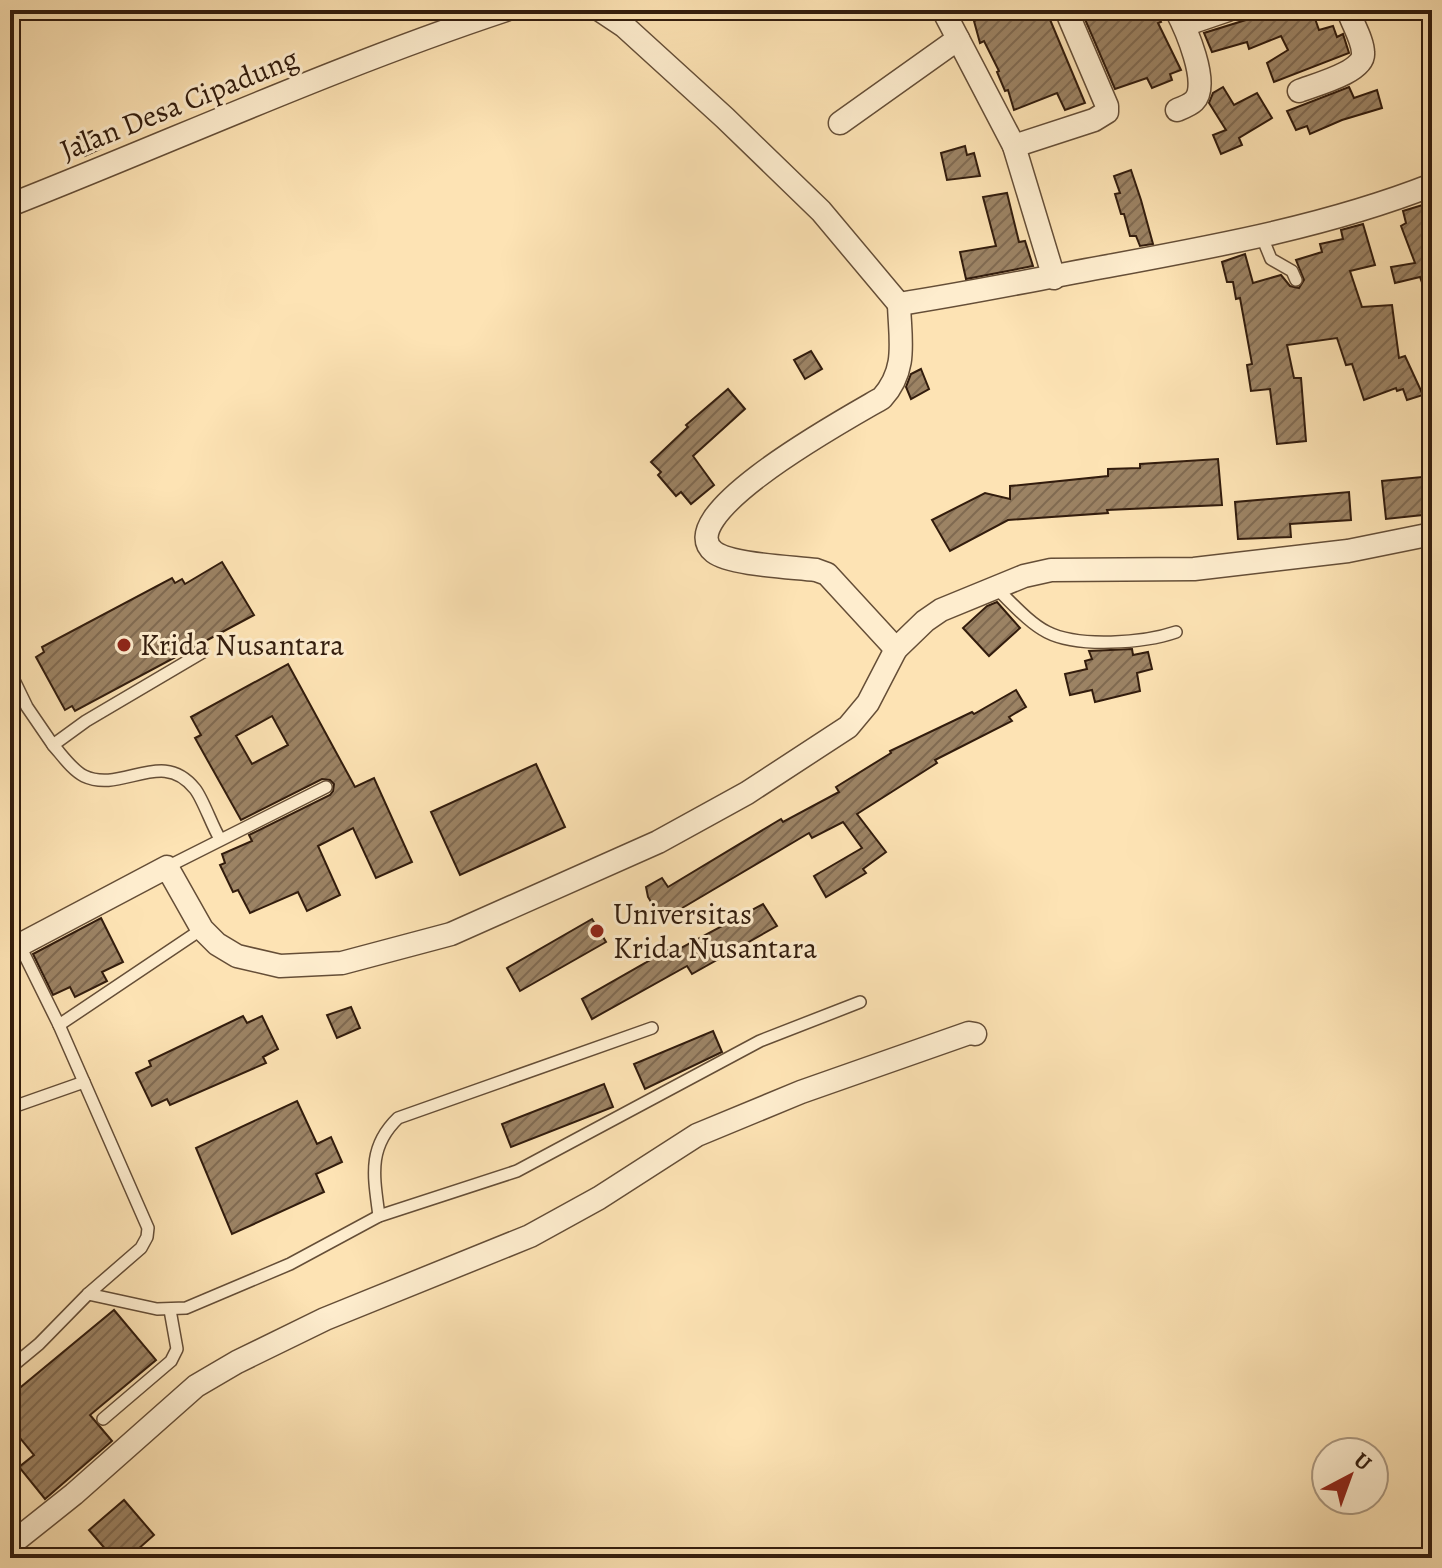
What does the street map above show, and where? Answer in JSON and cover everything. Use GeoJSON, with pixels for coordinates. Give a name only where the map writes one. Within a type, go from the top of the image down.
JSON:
{"type":"FeatureCollection","features":[{"type":"Feature","properties":{"kind":"street","name":"Jalan Desa Cipadung"},"geometry":{"type":"LineString","coordinates":[[10,205],[416,40],[506,10]]}},
{"type":"Feature","properties":{"kind":"street"},"geometry":{"type":"LineString","coordinates":[[600,10],[624,26],[821,211],[899,304],[901,355],[899,375],[891,388],[882,398],[802,446],[740,489],[716,512],[706,534],[707,543],[713,551],[729,559],[827,574],[896,649]]}},
{"type":"Feature","properties":{"kind":"street"},"geometry":{"type":"LineString","coordinates":[[1014,146],[1094,120],[1107,112],[1066,10]]}},
{"type":"Feature","properties":{"kind":"street"},"geometry":{"type":"LineString","coordinates":[[1177,110],[1195,101],[1199,94],[1198,65],[1180,18],[1228,10]]}},
{"type":"Feature","properties":{"kind":"street"},"geometry":{"type":"LineString","coordinates":[[1299,91],[1353,70],[1362,60],[1364,53],[1348,10]]}},
{"type":"Feature","properties":{"kind":"street"},"geometry":{"type":"LineString","coordinates":[[951,12],[958,39],[1014,146],[1054,278]]}},
{"type":"Feature","properties":{"kind":"street"},"geometry":{"type":"LineString","coordinates":[[840,123],[958,39]]}},
{"type":"Feature","properties":{"kind":"street"},"geometry":{"type":"LineString","coordinates":[[899,304],[1054,278],[1262,237],[1432,185]]}},
{"type":"Feature","properties":{"kind":"street"},"geometry":{"type":"LineString","coordinates":[[15,948],[167,867],[202,929],[217,944],[237,956],[280,966],[342,963],[451,934],[658,842],[747,793],[848,727],[868,703],[896,649],[925,621],[941,610],[1024,576],[1051,570],[1194,569],[1348,551],[1432,534]]}},
{"type":"Feature","properties":{"kind":"street"},"geometry":{"type":"LineString","coordinates":[[10,1545],[74,1494],[196,1386],[237,1362],[325,1319],[530,1236],[599,1198],[697,1135],[801,1092],[969,1033],[975,1034]]}},
{"type":"Feature","properties":{"kind":"lane"},"geometry":{"type":"LineString","coordinates":[[1262,237],[1271,259],[1292,271],[1296,280]]}},
{"type":"Feature","properties":{"kind":"lane"},"geometry":{"type":"LineString","coordinates":[[995,588],[1046,632],[1065,638],[1146,640],[1176,632]]}},
{"type":"Feature","properties":{"kind":"lane"},"geometry":{"type":"LineString","coordinates":[[53,745],[86,721],[203,652]]}},
{"type":"Feature","properties":{"kind":"lane"},"geometry":{"type":"LineString","coordinates":[[10,672],[27,707],[53,745],[77,772],[96,780],[161,769],[179,776],[197,792],[220,839]]}},
{"type":"Feature","properties":{"kind":"lane"},"geometry":{"type":"LineString","coordinates":[[167,867],[326,787]]}},
{"type":"Feature","properties":{"kind":"lane"},"geometry":{"type":"LineString","coordinates":[[59,1025],[202,929]]}},
{"type":"Feature","properties":{"kind":"lane"},"geometry":{"type":"LineString","coordinates":[[10,1368],[141,1248],[148,1228],[59,1025],[15,948]]}},
{"type":"Feature","properties":{"kind":"lane"},"geometry":{"type":"LineString","coordinates":[[88,1294],[170,1310],[186,1308],[290,1264],[379,1216],[517,1171],[760,1041],[860,1002]]}},
{"type":"Feature","properties":{"kind":"lane"},"geometry":{"type":"LineString","coordinates":[[379,1216],[373,1170],[378,1146],[386,1129],[398,1118],[652,1028]]}},
{"type":"Feature","properties":{"kind":"lane"},"geometry":{"type":"LineString","coordinates":[[10,1108],[84,1082]]}},
{"type":"Feature","properties":{"kind":"lane"},"geometry":{"type":"LineString","coordinates":[[103,1419],[171,1361],[177,1349],[170,1310]]}},
{"type":"Feature","properties":{"kind":"building"},"geometry":{"type":"Polygon","coordinates":[[[997,10],[1011,10],[1013,17],[1030,10],[1046,10],[1085,103],[1065,110],[1057,93],[1014,110],[1008,90],[1005,91],[984,41],[980,43],[974,21],[997,10]]]}},
{"type":"Feature","properties":{"kind":"building"},"geometry":{"type":"Polygon","coordinates":[[[1081,10],[1155,10],[1161,22],[1158,23],[1181,70],[1170,74],[1172,80],[1152,88],[1147,78],[1115,89],[1081,10]]]}},
{"type":"Feature","properties":{"kind":"building"},"geometry":{"type":"Polygon","coordinates":[[[1278,10],[1312,10],[1319,30],[1333,26],[1337,37],[1343,34],[1349,53],[1274,82],[1267,63],[1288,50],[1281,36],[1249,49],[1247,42],[1212,52],[1204,33],[1278,10]]]}},
{"type":"Feature","properties":{"kind":"building"},"geometry":{"type":"Polygon","coordinates":[[[1223,87],[1234,105],[1257,93],[1272,118],[1239,138],[1242,145],[1221,154],[1213,135],[1226,130],[1209,103],[1213,93],[1223,87]]]}},
{"type":"Feature","properties":{"kind":"building"},"geometry":{"type":"Polygon","coordinates":[[[1349,87],[1354,98],[1377,90],[1382,108],[1310,134],[1307,126],[1296,130],[1287,111],[1349,87]]]}},
{"type":"Feature","properties":{"kind":"building"},"geometry":{"type":"Polygon","coordinates":[[[92,131],[100,149],[85,156],[77,137],[92,131]]]}},
{"type":"Feature","properties":{"kind":"building"},"geometry":{"type":"Polygon","coordinates":[[[965,146],[967,155],[974,153],[980,176],[947,180],[941,153],[965,146]]]}},
{"type":"Feature","properties":{"kind":"building"},"geometry":{"type":"Polygon","coordinates":[[[1131,170],[1153,244],[1140,246],[1136,236],[1130,236],[1115,194],[1120,193],[1114,176],[1131,170]]]}},
{"type":"Feature","properties":{"kind":"building"},"geometry":{"type":"Polygon","coordinates":[[[1007,193],[1019,242],[1025,241],[1033,266],[966,279],[960,252],[996,246],[983,197],[1007,193]]]}},
{"type":"Feature","properties":{"kind":"building"},"geometry":{"type":"Polygon","coordinates":[[[1432,202],[1430,305],[1420,277],[1395,283],[1391,267],[1415,263],[1401,226],[1406,223],[1403,211],[1432,202]]]}},
{"type":"Feature","properties":{"kind":"building"},"geometry":{"type":"Polygon","coordinates":[[[1363,224],[1375,265],[1350,271],[1362,307],[1392,305],[1399,358],[1405,356],[1423,395],[1407,400],[1403,389],[1397,391],[1396,388],[1364,400],[1352,364],[1346,365],[1337,338],[1287,345],[1294,378],[1301,378],[1306,441],[1277,444],[1270,389],[1251,391],[1247,365],[1252,364],[1240,298],[1236,299],[1233,282],[1227,282],[1222,262],[1245,254],[1253,283],[1281,275],[1290,286],[1299,288],[1304,280],[1296,260],[1322,252],[1320,244],[1343,239],[1341,230],[1363,224]]]}},
{"type":"Feature","properties":{"kind":"building"},"geometry":{"type":"Polygon","coordinates":[[[811,351],[822,369],[805,379],[794,360],[811,351]]]}},
{"type":"Feature","properties":{"kind":"building"},"geometry":{"type":"Polygon","coordinates":[[[921,369],[929,389],[911,399],[906,387],[911,374],[921,369]]]}},
{"type":"Feature","properties":{"kind":"building"},"geometry":{"type":"Polygon","coordinates":[[[728,389],[745,409],[693,456],[714,485],[691,504],[681,492],[676,496],[651,462],[688,427],[686,425],[728,389]]]}},
{"type":"Feature","properties":{"kind":"building"},"geometry":{"type":"Polygon","coordinates":[[[1218,459],[1222,505],[1107,510],[1108,513],[1008,520],[950,551],[932,520],[985,493],[1010,499],[1010,486],[1108,476],[1108,469],[1140,468],[1140,464],[1218,459]]]}},
{"type":"Feature","properties":{"kind":"building"},"geometry":{"type":"Polygon","coordinates":[[[1432,476],[1432,514],[1386,519],[1382,481],[1432,476]]]}},
{"type":"Feature","properties":{"kind":"building"},"geometry":{"type":"Polygon","coordinates":[[[1349,492],[1351,520],[1290,524],[1291,537],[1238,539],[1235,502],[1349,492]]]}},
{"type":"Feature","properties":{"kind":"building","name":"Krida Nusantara"},"geometry":{"type":"Polygon","coordinates":[[[222,562],[254,615],[75,711],[72,706],[65,710],[36,657],[44,652],[42,647],[172,578],[175,583],[182,579],[185,584],[222,562]]]}},
{"type":"Feature","properties":{"kind":"building"},"geometry":{"type":"Polygon","coordinates":[[[997,602],[1020,628],[989,656],[963,628],[987,606],[997,602]]]}},
{"type":"Feature","properties":{"kind":"building"},"geometry":{"type":"Polygon","coordinates":[[[1132,649],[1133,655],[1148,652],[1152,669],[1137,673],[1140,691],[1095,702],[1092,690],[1070,695],[1065,674],[1087,669],[1085,661],[1092,659],[1089,651],[1132,649]]]}},
{"type":"Feature","properties":{"kind":"building"},"geometry":{"type":"Polygon","coordinates":[[[288,664],[355,787],[374,778],[412,862],[376,878],[353,828],[318,846],[340,895],[307,911],[298,892],[250,913],[238,890],[233,892],[220,865],[225,863],[222,854],[252,841],[249,835],[330,795],[334,784],[322,779],[241,820],[195,738],[201,735],[191,717],[288,664]],[[272,716],[236,736],[252,764],[288,745],[272,716]]]}},
{"type":"Feature","properties":{"kind":"building"},"geometry":{"type":"Polygon","coordinates":[[[1016,690],[1026,707],[1009,717],[1012,721],[935,760],[937,763],[857,814],[886,852],[863,869],[866,873],[826,897],[814,876],[862,848],[843,822],[812,838],[809,833],[662,920],[648,897],[646,887],[662,878],[668,887],[781,819],[783,822],[839,792],[836,787],[890,751],[972,712],[974,714],[1016,690]]]}},
{"type":"Feature","properties":{"kind":"building"},"geometry":{"type":"Polygon","coordinates":[[[536,764],[565,827],[460,875],[431,812],[536,764]]]}},
{"type":"Feature","properties":{"kind":"building"},"geometry":{"type":"Polygon","coordinates":[[[763,904],[777,926],[692,974],[687,966],[592,1019],[582,999],[668,950],[670,954],[763,904]]]}},
{"type":"Feature","properties":{"kind":"building"},"geometry":{"type":"Polygon","coordinates":[[[101,918],[123,962],[102,972],[107,981],[75,997],[70,987],[53,995],[33,954],[101,918]]]}},
{"type":"Feature","properties":{"kind":"building"},"geometry":{"type":"Polygon","coordinates":[[[592,919],[606,942],[520,991],[507,968],[592,919]]]}},
{"type":"Feature","properties":{"kind":"building"},"geometry":{"type":"Polygon","coordinates":[[[351,1007],[360,1028],[337,1038],[327,1015],[351,1007]]]}},
{"type":"Feature","properties":{"kind":"building"},"geometry":{"type":"Polygon","coordinates":[[[243,1016],[247,1023],[262,1016],[278,1049],[263,1057],[266,1063],[170,1105],[167,1099],[152,1106],[136,1073],[151,1066],[149,1061],[243,1016]]]}},
{"type":"Feature","properties":{"kind":"building"},"geometry":{"type":"Polygon","coordinates":[[[713,1031],[722,1052],[645,1089],[634,1064],[713,1031]]]}},
{"type":"Feature","properties":{"kind":"building"},"geometry":{"type":"Polygon","coordinates":[[[604,1084],[613,1107],[511,1147],[502,1124],[604,1084]]]}},
{"type":"Feature","properties":{"kind":"building"},"geometry":{"type":"Polygon","coordinates":[[[297,1101],[317,1144],[331,1137],[342,1162],[316,1174],[324,1192],[232,1234],[196,1148],[297,1101]]]}},
{"type":"Feature","properties":{"kind":"building"},"geometry":{"type":"Polygon","coordinates":[[[114,1310],[156,1360],[90,1415],[112,1441],[45,1499],[19,1467],[34,1455],[10,1426],[10,1396],[114,1310]]]}},
{"type":"Feature","properties":{"kind":"building"},"geometry":{"type":"Polygon","coordinates":[[[124,1500],[154,1535],[128,1558],[113,1558],[89,1530],[124,1500]]]}},
{"type":"Feature","properties":{"kind":"place","name":"Krida Nusantara"},"geometry":{"type":"Point","coordinates":[124,645]}},
{"type":"Feature","properties":{"kind":"place","name":"Universitas Krida Nusantara"},"geometry":{"type":"Point","coordinates":[597,931]}}]}
